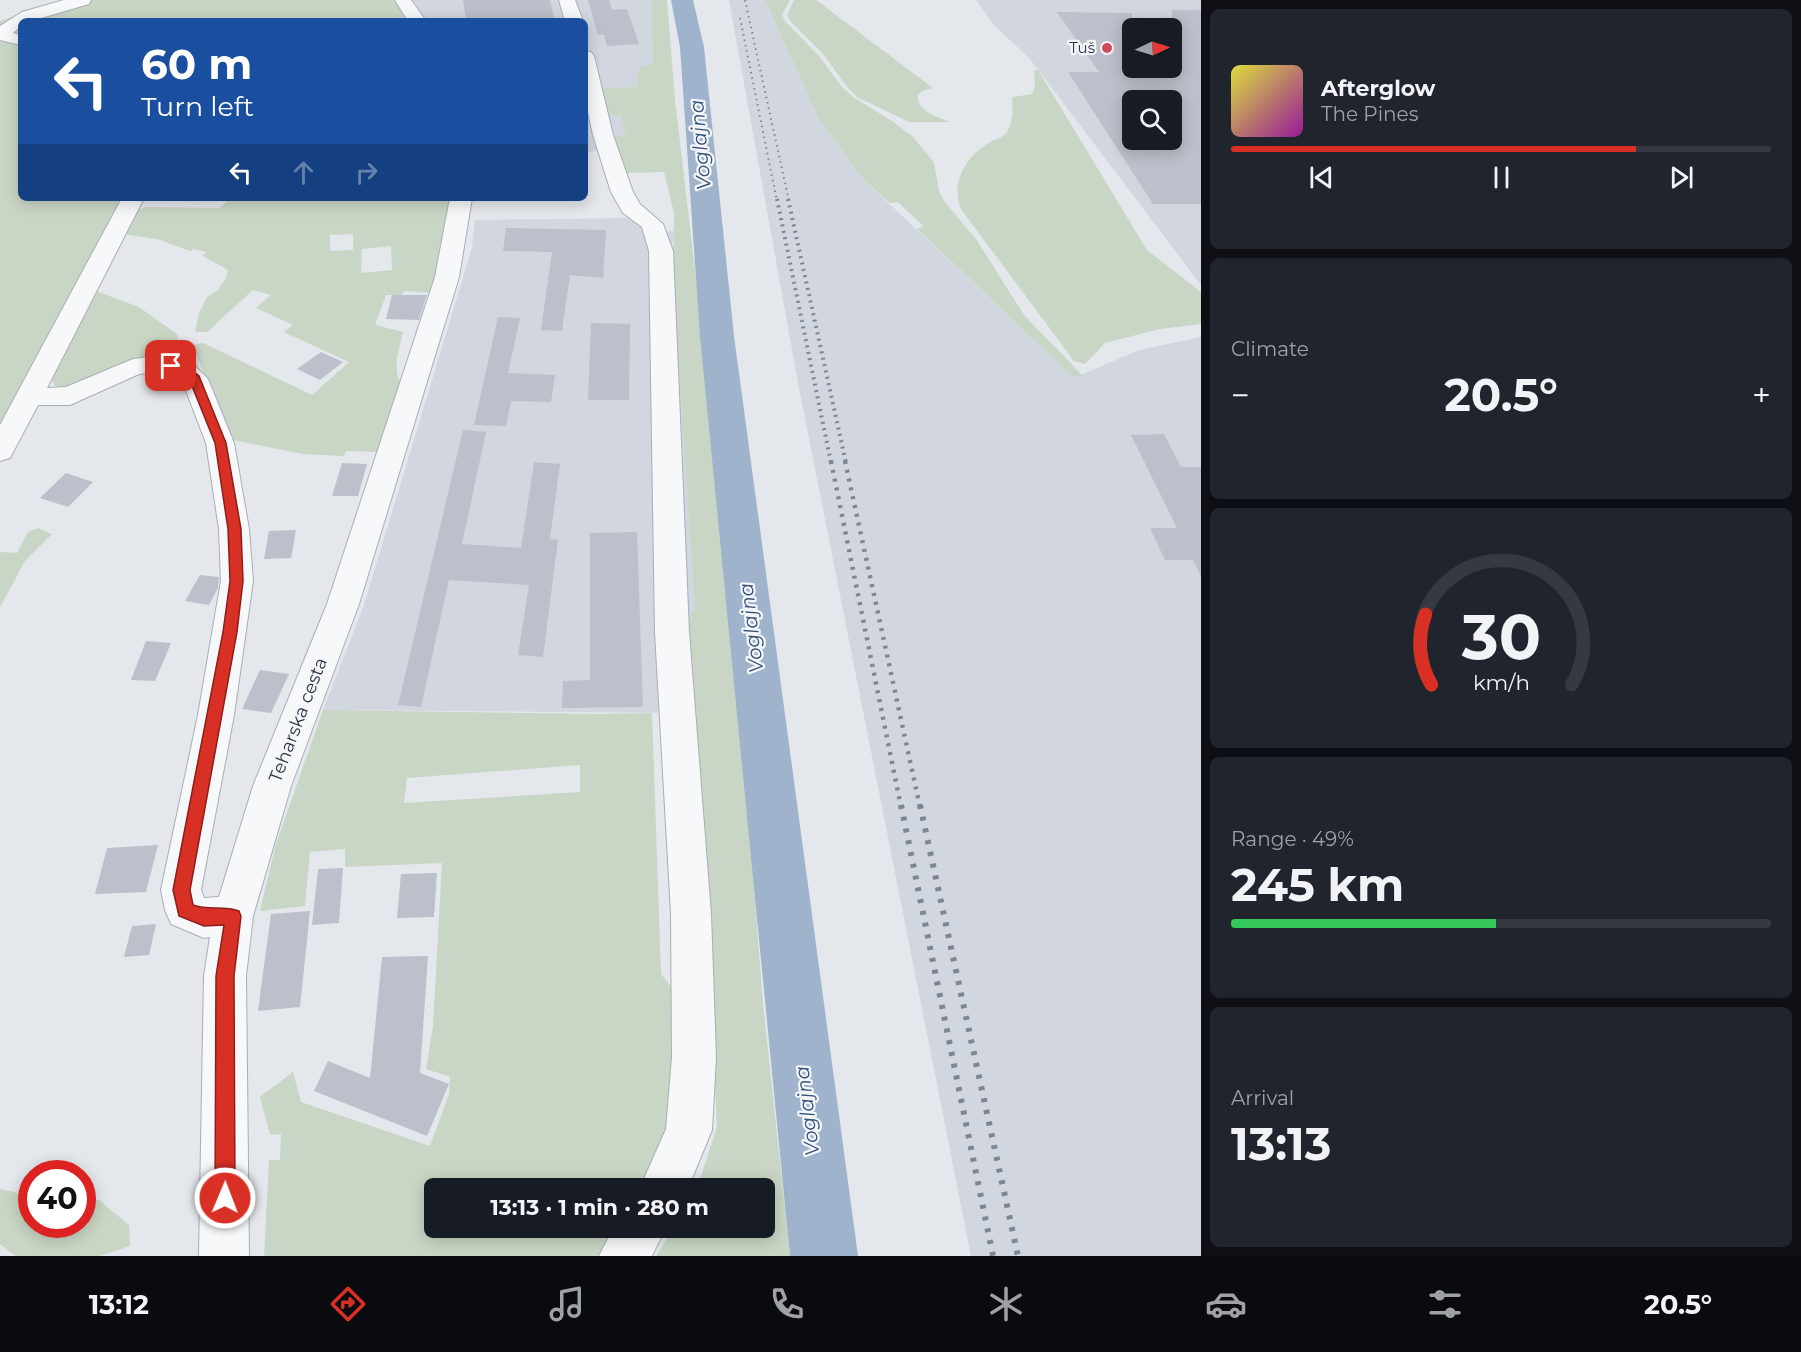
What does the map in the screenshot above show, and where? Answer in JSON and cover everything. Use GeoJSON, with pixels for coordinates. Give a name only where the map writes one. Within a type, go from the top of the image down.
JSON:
{"type":"FeatureCollection","features":[{"type":"Feature","properties":{"kind":"street"},"geometry":{"type":"LineString","coordinates":[[25,18],[83,0]]}},
{"type":"Feature","properties":{"kind":"street"},"geometry":{"type":"LineString","coordinates":[[403,0],[415,18]]}},
{"type":"Feature","properties":{"kind":"street"},"geometry":{"type":"LineString","coordinates":[[567,0],[573,18]]}},
{"type":"Feature","properties":{"kind":"street"},"geometry":{"type":"LineString","coordinates":[[18,21],[7,27],[4,32],[5,36],[18,39]]}},
{"type":"Feature","properties":{"kind":"street"},"geometry":{"type":"LineString","coordinates":[[588,70],[603,135],[622,192],[631,208],[652,224],[661,251],[672,632],[690,914],[694,1058],[689,1130],[668,1178]]}},
{"type":"Feature","properties":{"kind":"street"},"geometry":{"type":"LineString","coordinates":[[0,451],[131,201]]}},
{"type":"Feature","properties":{"kind":"street","name":"Teharska cesta"},"geometry":{"type":"LineString","coordinates":[[224,1256],[225,976],[233,916],[272,786],[344,604],[447,277],[460,201]]}},
{"type":"Feature","properties":{"kind":"street"},"geometry":{"type":"LineString","coordinates":[[28,397],[70,396],[133,367],[157,364],[184,370],[195,379],[220,443],[234,529],[237,581],[216,715],[181,890],[185,910],[204,918],[233,916]]}},
{"type":"Feature","properties":{"kind":"street"},"geometry":{"type":"LineString","coordinates":[[624,1256],[635,1238]]}},
{"type":"Feature","properties":{"kind":"shaded area"},"geometry":{"type":"Polygon","coordinates":[[[413,0],[651,0],[653,64],[637,76],[638,87],[606,88],[621,114],[625,136],[614,150],[588,152],[588,18],[424,18],[413,0]]]}},
{"type":"Feature","properties":{"kind":"shaded area"},"geometry":{"type":"Polygon","coordinates":[[[729,0],[765,0],[818,117],[863,179],[1074,378],[1139,350],[1201,337],[1201,1256],[971,1256],[799,388],[729,0]]]}},
{"type":"Feature","properties":{"kind":"shaded area"},"geometry":{"type":"Polygon","coordinates":[[[976,0],[1201,0],[1201,285],[1030,59],[993,24],[976,0]]]}},
{"type":"Feature","properties":{"kind":"shaded area"},"geometry":{"type":"Polygon","coordinates":[[[634,218],[647,232],[674,231],[672,248],[695,609],[682,626],[687,713],[323,710],[363,608],[472,248],[475,220],[634,218]]]}},
{"type":"Feature","properties":{"kind":"green space"},"geometry":{"type":"Polygon","coordinates":[[[64,0],[395,0],[407,18],[18,18],[18,201],[125,201],[0,425],[0,21],[64,0]]]}},
{"type":"Feature","properties":{"kind":"green space"},"geometry":{"type":"Polygon","coordinates":[[[651,0],[667,0],[675,100],[728,550],[763,1003],[790,1256],[656,1256],[667,1238],[775,1238],[775,1178],[700,1178],[717,1127],[711,1006],[682,626],[695,609],[673,277],[674,213],[664,172],[622,173],[610,137],[625,135],[621,115],[605,115],[598,93],[606,88],[638,87],[637,76],[641,67],[653,64],[651,0]]]}},
{"type":"Feature","properties":{"kind":"green space"},"geometry":{"type":"Polygon","coordinates":[[[765,0],[790,0],[782,15],[785,21],[819,56],[843,88],[912,136],[934,163],[939,191],[944,201],[976,239],[1024,315],[1082,375],[1074,378],[917,229],[923,226],[898,202],[890,203],[863,179],[818,117],[765,0]]]}},
{"type":"Feature","properties":{"kind":"green space"},"geometry":{"type":"Polygon","coordinates":[[[794,0],[816,0],[933,88],[922,91],[918,95],[918,101],[924,110],[951,122],[909,122],[857,97],[824,55],[790,21],[787,15],[794,0]]]}},
{"type":"Feature","properties":{"kind":"green space"},"geometry":{"type":"Polygon","coordinates":[[[1034,70],[1038,70],[1147,250],[1201,292],[1201,324],[1160,329],[1105,343],[1085,364],[1074,361],[961,209],[958,190],[962,171],[967,162],[981,148],[1006,133],[1011,121],[1012,97],[1032,94],[1035,85],[1034,70]]]}},
{"type":"Feature","properties":{"kind":"green space"},"geometry":{"type":"Polygon","coordinates":[[[227,201],[452,201],[443,251],[430,293],[404,291],[401,295],[386,295],[375,325],[403,332],[397,364],[400,381],[379,452],[346,451],[344,456],[302,454],[228,439],[193,345],[203,343],[312,395],[349,362],[284,332],[293,325],[256,308],[271,295],[253,290],[207,332],[195,332],[199,313],[207,297],[217,291],[226,278],[228,270],[203,256],[206,252],[194,249],[190,251],[157,239],[122,234],[136,210],[146,207],[219,208],[227,201]],[[353,234],[330,235],[330,251],[353,250],[353,234]],[[391,246],[362,249],[361,273],[392,270],[391,246]]]}},
{"type":"Feature","properties":{"kind":"green space"},"geometry":{"type":"Polygon","coordinates":[[[93,290],[139,307],[177,334],[180,358],[172,360],[143,357],[69,389],[55,386],[52,380],[55,371],[93,290]]]}},
{"type":"Feature","properties":{"kind":"green space"},"geometry":{"type":"Polygon","coordinates":[[[38,528],[52,534],[25,561],[0,607],[0,552],[17,553],[28,532],[38,528]]]}},
{"type":"Feature","properties":{"kind":"green space"},"geometry":{"type":"Polygon","coordinates":[[[323,710],[652,713],[661,974],[673,989],[678,1060],[670,1129],[650,1178],[424,1178],[424,1238],[615,1238],[613,1241],[597,1256],[264,1256],[269,1160],[280,1160],[281,1134],[270,1135],[260,1097],[293,1072],[301,1102],[430,1146],[449,1094],[450,1077],[426,1069],[433,1026],[442,863],[345,867],[345,849],[310,852],[305,906],[260,911],[276,844],[323,710]],[[580,765],[407,778],[404,803],[580,792],[580,765]]]}},
{"type":"Feature","properties":{"kind":"green space"},"geometry":{"type":"Polygon","coordinates":[[[0,1189],[18,1193],[18,1238],[96,1238],[96,1200],[99,1200],[129,1225],[130,1246],[100,1256],[16,1256],[0,1244],[0,1189]]]}},
{"type":"Feature","properties":{"kind":"building"},"geometry":{"type":"Polygon","coordinates":[[[463,0],[550,0],[554,18],[466,18],[463,0]]]}},
{"type":"Feature","properties":{"kind":"building"},"geometry":{"type":"Polygon","coordinates":[[[588,0],[609,0],[612,10],[627,9],[639,44],[607,46],[604,35],[598,35],[588,0]]]}},
{"type":"Feature","properties":{"kind":"building"},"geometry":{"type":"Polygon","coordinates":[[[1172,10],[1201,10],[1201,204],[1153,204],[1068,72],[1099,72],[1057,12],[1132,13],[1132,18],[1122,18],[1122,78],[1182,78],[1182,18],[1172,18],[1172,10]]]}},
{"type":"Feature","properties":{"kind":"building"},"geometry":{"type":"Polygon","coordinates":[[[506,228],[606,230],[603,278],[570,275],[562,331],[541,330],[552,252],[503,251],[506,228]]]}},
{"type":"Feature","properties":{"kind":"building"},"geometry":{"type":"Polygon","coordinates":[[[392,295],[427,295],[419,320],[386,319],[392,295]]]}},
{"type":"Feature","properties":{"kind":"building"},"geometry":{"type":"Polygon","coordinates":[[[498,317],[520,318],[508,373],[555,375],[551,402],[511,401],[506,426],[474,425],[498,317]]]}},
{"type":"Feature","properties":{"kind":"building"},"geometry":{"type":"Polygon","coordinates":[[[591,323],[630,324],[629,400],[588,400],[591,323]]]}},
{"type":"Feature","properties":{"kind":"building"},"geometry":{"type":"Polygon","coordinates":[[[321,352],[343,362],[320,380],[297,369],[321,352]]]}},
{"type":"Feature","properties":{"kind":"building"},"geometry":{"type":"Polygon","coordinates":[[[463,430],[486,432],[462,544],[521,548],[534,462],[560,464],[550,539],[558,540],[543,657],[518,655],[529,585],[449,580],[421,707],[398,705],[463,430]]]}},
{"type":"Feature","properties":{"kind":"building"},"geometry":{"type":"Polygon","coordinates":[[[1164,434],[1181,467],[1201,467],[1201,576],[1193,560],[1165,560],[1150,528],[1177,528],[1131,435],[1164,434]]]}},
{"type":"Feature","properties":{"kind":"building"},"geometry":{"type":"Polygon","coordinates":[[[342,463],[367,464],[358,496],[332,496],[342,463]]]}},
{"type":"Feature","properties":{"kind":"building"},"geometry":{"type":"Polygon","coordinates":[[[66,473],[93,482],[68,507],[40,498],[66,473]]]}},
{"type":"Feature","properties":{"kind":"building"},"geometry":{"type":"Polygon","coordinates":[[[296,530],[291,558],[264,559],[269,531],[296,530]]]}},
{"type":"Feature","properties":{"kind":"building"},"geometry":{"type":"Polygon","coordinates":[[[637,532],[643,707],[562,708],[563,681],[590,680],[590,533],[637,532]]]}},
{"type":"Feature","properties":{"kind":"building"},"geometry":{"type":"Polygon","coordinates":[[[200,575],[219,577],[218,588],[209,605],[185,601],[200,575]]]}},
{"type":"Feature","properties":{"kind":"building"},"geometry":{"type":"Polygon","coordinates":[[[146,641],[171,643],[155,681],[131,680],[146,641]]]}},
{"type":"Feature","properties":{"kind":"building"},"geometry":{"type":"Polygon","coordinates":[[[260,670],[289,674],[271,713],[242,709],[260,670]]]}},
{"type":"Feature","properties":{"kind":"building"},"geometry":{"type":"Polygon","coordinates":[[[158,845],[146,892],[95,894],[107,848],[158,845]]]}},
{"type":"Feature","properties":{"kind":"building"},"geometry":{"type":"Polygon","coordinates":[[[343,868],[339,923],[312,925],[318,869],[343,868]]]}},
{"type":"Feature","properties":{"kind":"building"},"geometry":{"type":"Polygon","coordinates":[[[437,873],[434,917],[397,918],[401,874],[437,873]]]}},
{"type":"Feature","properties":{"kind":"building"},"geometry":{"type":"Polygon","coordinates":[[[310,911],[300,1007],[258,1011],[271,914],[310,911]]]}},
{"type":"Feature","properties":{"kind":"building"},"geometry":{"type":"Polygon","coordinates":[[[156,924],[149,955],[124,957],[132,926],[156,924]]]}},
{"type":"Feature","properties":{"kind":"building"},"geometry":{"type":"Polygon","coordinates":[[[428,956],[420,1073],[449,1084],[427,1136],[314,1091],[328,1061],[370,1078],[382,957],[428,956]]]}},
{"type":"Feature","properties":{"kind":"waterway","name":"Voglajna"},"geometry":{"type":"LineString","coordinates":[[682,0],[692,47],[717,336],[824,1256]]}},
{"type":"Feature","properties":{"kind":"railway"},"geometry":{"type":"LineString","coordinates":[[745,0],[789,201]]}},
{"type":"Feature","properties":{"kind":"railway"},"geometry":{"type":"LineString","coordinates":[[740,18],[777,201]]}},
{"type":"Feature","properties":{"kind":"railway"},"geometry":{"type":"LineString","coordinates":[[777,199],[831,463]]}},
{"type":"Feature","properties":{"kind":"railway"},"geometry":{"type":"LineString","coordinates":[[788,199],[846,463]]}},
{"type":"Feature","properties":{"kind":"railway"},"geometry":{"type":"LineString","coordinates":[[831,461],[901,807]]}},
{"type":"Feature","properties":{"kind":"railway"},"geometry":{"type":"LineString","coordinates":[[845,461],[920,807]]}},
{"type":"Feature","properties":{"kind":"railway"},"geometry":{"type":"LineString","coordinates":[[901,805],[993,1256]]}},
{"type":"Feature","properties":{"kind":"railway"},"geometry":{"type":"LineString","coordinates":[[920,805],[1018,1256]]}},
{"type":"Feature","properties":{"kind":"place","name":"Tuš"},"geometry":{"type":"Point","coordinates":[1107,48]}},
{"type":"Feature","properties":{"kind":"route"},"geometry":{"type":"LineString","coordinates":[[171,366],[184,370],[195,379],[220,443],[234,529],[237,581],[230,632],[181,890],[185,910],[204,918],[233,916],[225,976],[225,1198]]}}]}
